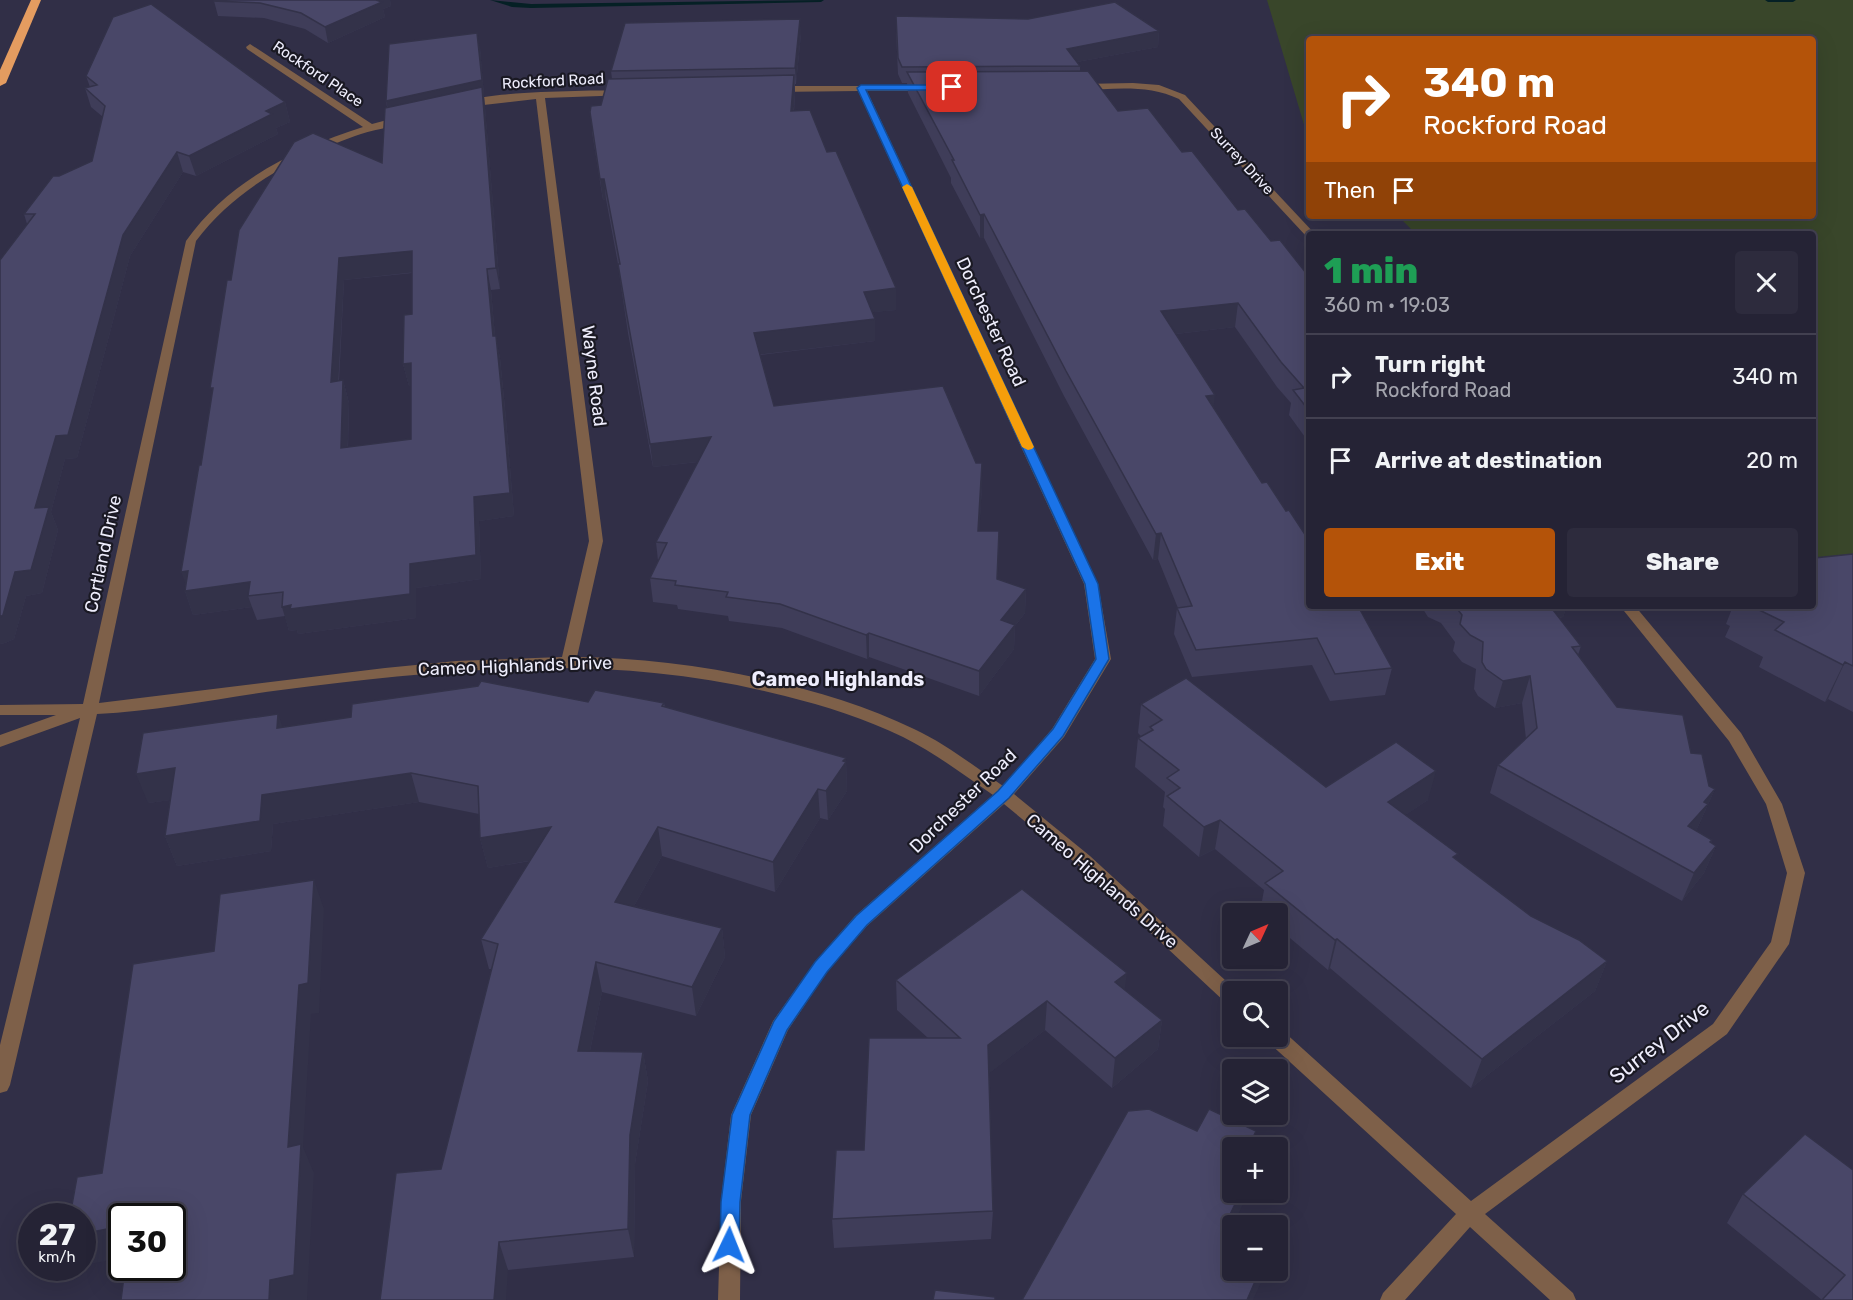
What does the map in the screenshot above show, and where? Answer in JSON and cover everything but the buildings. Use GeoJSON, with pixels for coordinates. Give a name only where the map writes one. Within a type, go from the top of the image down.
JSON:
{"type":"FeatureCollection","features":[{"type":"Feature","properties":{"kind":"highway"},"geometry":{"type":"LineString","coordinates":[[0,83],[36,0]]}},
{"type":"Feature","properties":{"kind":"street","name":"Rockford Place"},"geometry":{"type":"LineString","coordinates":[[250,46],[370,127]]}},
{"type":"Feature","properties":{"kind":"street"},"geometry":{"type":"LineString","coordinates":[[766,90],[944,87]]}},
{"type":"Feature","properties":{"kind":"street","name":"Surrey Drive"},"geometry":{"type":"LineString","coordinates":[[1075,87],[1149,88],[1172,91],[1182,97],[1307,231]]}},
{"type":"Feature","properties":{"kind":"street","name":"Dorchester Road"},"geometry":{"type":"LineString","coordinates":[[729,1300],[731,1202],[741,1115],[780,1026],[821,967],[861,921],[1004,795],[1058,733],[1102,659],[1091,584],[861,88]]}},
{"type":"Feature","properties":{"kind":"street","name":"Rockford Road"},"geometry":{"type":"LineString","coordinates":[[458,105],[540,94],[635,92]]}},
{"type":"Feature","properties":{"kind":"street","name":"Wayne Road"},"geometry":{"type":"LineString","coordinates":[[540,94],[596,541],[570,661]]}},
{"type":"Feature","properties":{"kind":"street"},"geometry":{"type":"LineString","coordinates":[[370,127],[414,116]]}},
{"type":"Feature","properties":{"kind":"street","name":"Cortland Drive"},"geometry":{"type":"LineString","coordinates":[[0,1085],[90,710],[190,241],[213,213],[245,187],[298,157],[370,127]]}},
{"type":"Feature","properties":{"kind":"street","name":"Surrey Drive"},"geometry":{"type":"LineString","coordinates":[[1391,1300],[1469,1214],[1720,1029],[1780,944],[1796,873],[1774,804],[1735,736],[1629,609]]}},
{"type":"Feature","properties":{"kind":"street","name":"Cameo Highlands Drive"},"geometry":{"type":"LineString","coordinates":[[0,710],[90,710],[429,667],[570,661],[628,663],[687,670],[777,687],[852,711],[921,739],[1004,795],[1088,866],[1222,988]]}},
{"type":"Feature","properties":{"kind":"street","name":"Cameo Highlands Drive"},"geometry":{"type":"LineString","coordinates":[[0,741],[90,710]]}},
{"type":"Feature","properties":{"kind":"street"},"geometry":{"type":"LineString","coordinates":[[1287,1047],[1565,1300]]}},
{"type":"Feature","properties":{"kind":"green space"},"geometry":{"type":"Polygon","coordinates":[[[1267,0],[1853,0],[1853,648],[1816,608],[1816,231],[1413,231],[1401,219],[1816,219],[1816,36],[1306,36],[1305,128],[1267,0]]]}},
{"type":"Feature","properties":{"kind":"waterway"},"geometry":{"type":"LineString","coordinates":[[493,0],[512,5],[531,6],[821,0]]}},
{"type":"Feature","properties":{"kind":"waterway"},"geometry":{"type":"LineString","coordinates":[[1768,0],[1793,0]]}},
{"type":"Feature","properties":{"kind":"slow traffic"},"geometry":{"type":"LineString","coordinates":[[907,187],[1028,447]]}},
{"type":"Feature","properties":{"kind":"district","name":"Cameo Highlands"},"geometry":{"type":"Point","coordinates":[838,679]}},
{"type":"Feature","properties":{"kind":"route"},"geometry":{"type":"LineString","coordinates":[[729,1245],[731,1202],[741,1115],[780,1026],[821,967],[861,921],[1004,795],[1058,733],[1102,659],[1091,584],[861,88],[952,87]]}}]}
